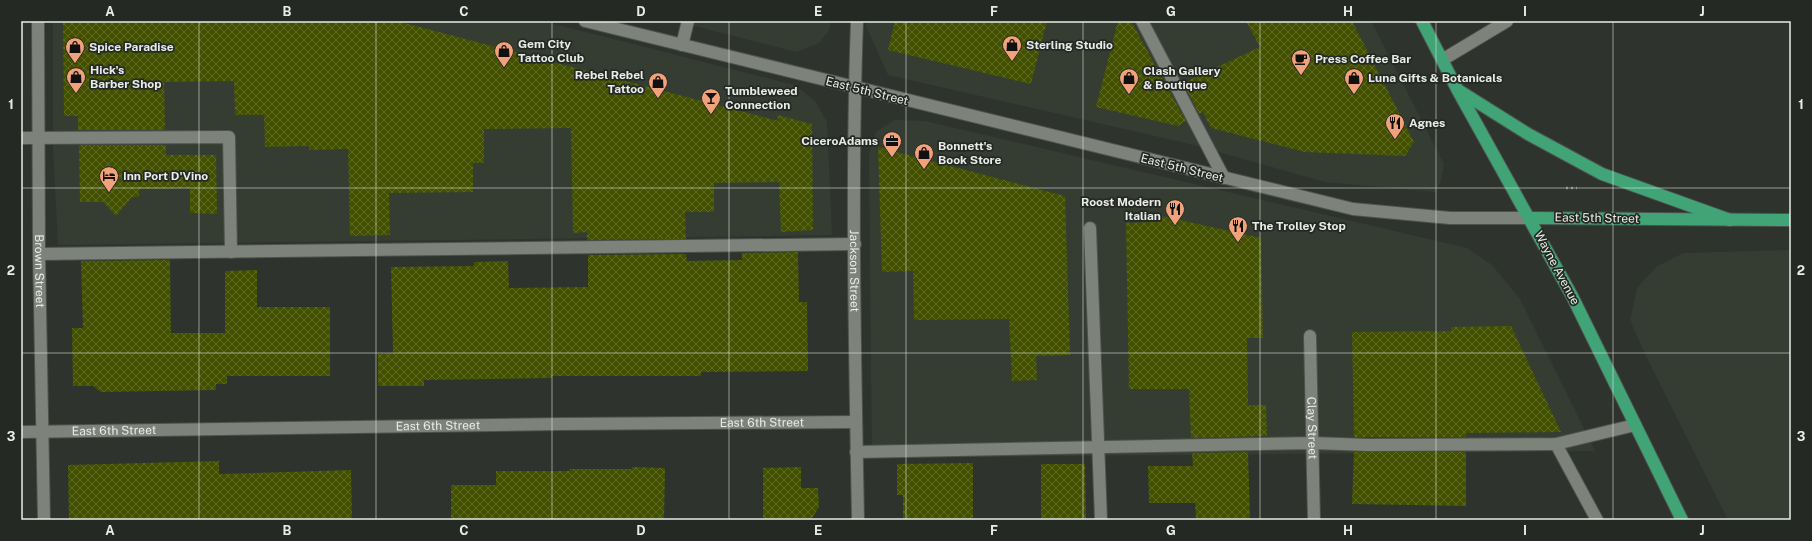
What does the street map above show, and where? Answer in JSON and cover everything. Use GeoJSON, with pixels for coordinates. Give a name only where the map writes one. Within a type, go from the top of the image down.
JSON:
{"type":"FeatureCollection","features":[{"type":"Feature","properties":{"kind":"main road","name":"Wayne Avenue"},"geometry":{"type":"LineString","coordinates":[[1422,21],[1457,89],[1572,296],[1682,520]]}},
{"type":"Feature","properties":{"kind":"main road"},"geometry":{"type":"LineString","coordinates":[[1457,89],[1528,134],[1602,174],[1730,220]]}},
{"type":"Feature","properties":{"kind":"main road","name":"East 5th Street"},"geometry":{"type":"LineString","coordinates":[[1529,218],[1791,220]]}},
{"type":"Feature","properties":{"kind":"street","name":"Brown Street"},"geometry":{"type":"LineString","coordinates":[[38,21],[39,254],[44,520]]}},
{"type":"Feature","properties":{"kind":"street","name":"East 5th Street"},"geometry":{"type":"LineString","coordinates":[[585,21],[1353,209],[1450,218],[1529,218]]}},
{"type":"Feature","properties":{"kind":"street"},"geometry":{"type":"LineString","coordinates":[[682,45],[688,21]]}},
{"type":"Feature","properties":{"kind":"street","name":"Jackson Street"},"geometry":{"type":"LineString","coordinates":[[857,21],[855,88],[855,244],[856,452],[858,520]]}},
{"type":"Feature","properties":{"kind":"street"},"geometry":{"type":"LineString","coordinates":[[1142,21],[1224,178]]}},
{"type":"Feature","properties":{"kind":"street"},"geometry":{"type":"LineString","coordinates":[[1442,60],[1507,21]]}},
{"type":"Feature","properties":{"kind":"street"},"geometry":{"type":"LineString","coordinates":[[21,138],[229,137],[231,252]]}},
{"type":"Feature","properties":{"kind":"street"},"geometry":{"type":"LineString","coordinates":[[1090,228],[1100,448],[1101,520]]}},
{"type":"Feature","properties":{"kind":"street"},"geometry":{"type":"LineString","coordinates":[[39,254],[855,244]]}},
{"type":"Feature","properties":{"kind":"street","name":"Clay Street"},"geometry":{"type":"LineString","coordinates":[[1310,336],[1314,520]]}},
{"type":"Feature","properties":{"kind":"street","name":"East 6th Street"},"geometry":{"type":"LineString","coordinates":[[21,432],[569,424],[856,422]]}},
{"type":"Feature","properties":{"kind":"street"},"geometry":{"type":"LineString","coordinates":[[856,452],[1313,443],[1368,445],[1556,444],[1635,425]]}},
{"type":"Feature","properties":{"kind":"street"},"geometry":{"type":"LineString","coordinates":[[1556,444],[1598,520]]}},
{"type":"Feature","properties":{"kind":"shaded area"},"geometry":{"type":"Polygon","coordinates":[[[53,21],[542,21],[795,85],[816,102],[827,122],[832,235],[58,245],[53,146],[53,21]]]}},
{"type":"Feature","properties":{"kind":"shaded area"},"geometry":{"type":"Polygon","coordinates":[[[675,21],[831,21],[829,30],[819,43],[796,52],[675,21]]]}},
{"type":"Feature","properties":{"kind":"shaded area"},"geometry":{"type":"Polygon","coordinates":[[[868,21],[1371,21],[1444,164],[1441,180],[1435,192],[1325,182],[1190,144],[888,75],[866,26],[868,21]]]}},
{"type":"Feature","properties":{"kind":"shaded area"},"geometry":{"type":"Polygon","coordinates":[[[894,120],[925,121],[1467,248],[1492,265],[1520,299],[1595,451],[872,458],[869,154],[876,132],[894,120]]]}},
{"type":"Feature","properties":{"kind":"shaded area"},"geometry":{"type":"Polygon","coordinates":[[[1791,250],[1791,520],[1728,520],[1645,354],[1630,320],[1637,288],[1656,267],[1683,253],[1791,250]]]}},
{"type":"Feature","properties":{"kind":"building"},"geometry":{"type":"Polygon","coordinates":[[[63,21],[397,21],[778,121],[777,115],[812,124],[813,230],[781,232],[779,182],[714,183],[714,212],[685,212],[686,239],[587,240],[587,232],[573,233],[571,128],[484,129],[484,163],[473,163],[473,192],[389,193],[390,235],[350,236],[348,149],[309,150],[309,146],[265,147],[264,115],[235,115],[234,81],[164,82],[165,130],[78,130],[78,116],[64,116],[63,21]]]}},
{"type":"Feature","properties":{"kind":"building"},"geometry":{"type":"Polygon","coordinates":[[[895,21],[1047,21],[1031,84],[888,50],[895,21]]]}},
{"type":"Feature","properties":{"kind":"building"},"geometry":{"type":"Polygon","coordinates":[[[1118,21],[1131,21],[1186,121],[1178,126],[1096,107],[1118,21]]]}},
{"type":"Feature","properties":{"kind":"building"},"geometry":{"type":"Polygon","coordinates":[[[1246,21],[1352,21],[1414,142],[1405,156],[1305,152],[1211,128],[1203,112],[1199,114],[1183,83],[1260,47],[1246,21]]]}},
{"type":"Feature","properties":{"kind":"building","name":"Inn Port D'Vino"},"geometry":{"type":"Polygon","coordinates":[[[79,145],[166,145],[166,155],[216,155],[217,214],[190,213],[190,188],[139,189],[139,197],[132,197],[116,216],[103,202],[80,202],[79,145]]]}},
{"type":"Feature","properties":{"kind":"building"},"geometry":{"type":"Polygon","coordinates":[[[878,147],[1065,196],[1070,355],[1036,356],[1037,380],[1012,381],[1009,319],[914,320],[913,271],[882,272],[878,147]]]}},
{"type":"Feature","properties":{"kind":"building"},"geometry":{"type":"Polygon","coordinates":[[[1157,215],[1261,238],[1263,338],[1247,338],[1248,405],[1266,405],[1267,436],[1191,438],[1189,389],[1129,389],[1126,223],[1155,222],[1157,215]]]}},
{"type":"Feature","properties":{"kind":"building"},"geometry":{"type":"Polygon","coordinates":[[[798,252],[799,302],[807,302],[808,371],[701,372],[701,376],[552,376],[552,378],[424,380],[424,386],[378,386],[378,354],[393,353],[391,267],[474,266],[474,262],[508,261],[509,288],[588,287],[588,255],[686,254],[687,261],[742,260],[742,253],[798,252]]]}},
{"type":"Feature","properties":{"kind":"building"},"geometry":{"type":"Polygon","coordinates":[[[170,260],[171,333],[225,333],[225,271],[257,270],[257,307],[330,307],[330,376],[227,376],[227,384],[216,384],[216,390],[101,392],[93,386],[73,386],[72,328],[83,328],[81,261],[170,260]]]}},
{"type":"Feature","properties":{"kind":"building"},"geometry":{"type":"Polygon","coordinates":[[[1511,326],[1561,432],[1466,433],[1466,437],[1354,437],[1352,332],[1451,331],[1451,327],[1511,326]]]}},
{"type":"Feature","properties":{"kind":"building"},"geometry":{"type":"Polygon","coordinates":[[[1248,452],[1250,520],[1196,520],[1195,503],[1149,503],[1148,466],[1193,466],[1192,453],[1248,452]]]}},
{"type":"Feature","properties":{"kind":"building"},"geometry":{"type":"Polygon","coordinates":[[[1354,452],[1466,452],[1466,506],[1352,504],[1354,452]]]}},
{"type":"Feature","properties":{"kind":"building"},"geometry":{"type":"Polygon","coordinates":[[[219,461],[219,474],[351,470],[352,520],[69,520],[68,465],[219,461]]]}},
{"type":"Feature","properties":{"kind":"building"},"geometry":{"type":"Polygon","coordinates":[[[973,463],[973,520],[903,520],[903,495],[897,495],[897,464],[973,463]]]}},
{"type":"Feature","properties":{"kind":"building"},"geometry":{"type":"Polygon","coordinates":[[[1041,464],[1085,464],[1086,520],[1041,520],[1041,464]]]}},
{"type":"Feature","properties":{"kind":"building"},"geometry":{"type":"Polygon","coordinates":[[[632,467],[665,468],[664,520],[451,520],[451,485],[496,485],[496,471],[570,471],[570,469],[632,469],[632,467]]]}},
{"type":"Feature","properties":{"kind":"building"},"geometry":{"type":"Polygon","coordinates":[[[801,467],[801,488],[818,488],[819,507],[811,520],[763,520],[763,468],[801,467]]]}},
{"type":"Feature","properties":{"kind":"place","name":"Sterling Studio"},"geometry":{"type":"Point","coordinates":[1012,62]}},
{"type":"Feature","properties":{"kind":"place","name":"Spice Paradise"},"geometry":{"type":"Point","coordinates":[75,64]}},
{"type":"Feature","properties":{"kind":"place","name":"Gem City Tattoo Club"},"geometry":{"type":"Point","coordinates":[504,68]}},
{"type":"Feature","properties":{"kind":"place","name":"Press Coffee Bar"},"geometry":{"type":"Point","coordinates":[1301,76]}},
{"type":"Feature","properties":{"kind":"place","name":"Hick's Barber Shop"},"geometry":{"type":"Point","coordinates":[76,94]}},
{"type":"Feature","properties":{"kind":"place","name":"Clash Gallery & Boutique"},"geometry":{"type":"Point","coordinates":[1129,95]}},
{"type":"Feature","properties":{"kind":"place","name":"Luna Gifts & Botanicals"},"geometry":{"type":"Point","coordinates":[1354,95]}},
{"type":"Feature","properties":{"kind":"place","name":"Rebel Rebel Tattoo"},"geometry":{"type":"Point","coordinates":[658,99]}},
{"type":"Feature","properties":{"kind":"place","name":"Tumbleweed Connection"},"geometry":{"type":"Point","coordinates":[711,115]}},
{"type":"Feature","properties":{"kind":"place","name":"Agnes"},"geometry":{"type":"Point","coordinates":[1395,140]}},
{"type":"Feature","properties":{"kind":"place","name":"CiceroAdams"},"geometry":{"type":"Point","coordinates":[892,158]}},
{"type":"Feature","properties":{"kind":"place","name":"Bonnett's Book Store"},"geometry":{"type":"Point","coordinates":[924,170]}},
{"type":"Feature","properties":{"kind":"place","name":"Inn Port D'Vino"},"geometry":{"type":"Point","coordinates":[109,193]}},
{"type":"Feature","properties":{"kind":"place","name":"Roost Modern Italian"},"geometry":{"type":"Point","coordinates":[1175,226]}},
{"type":"Feature","properties":{"kind":"place","name":"The Trolley Stop"},"geometry":{"type":"Point","coordinates":[1238,243]}}]}
